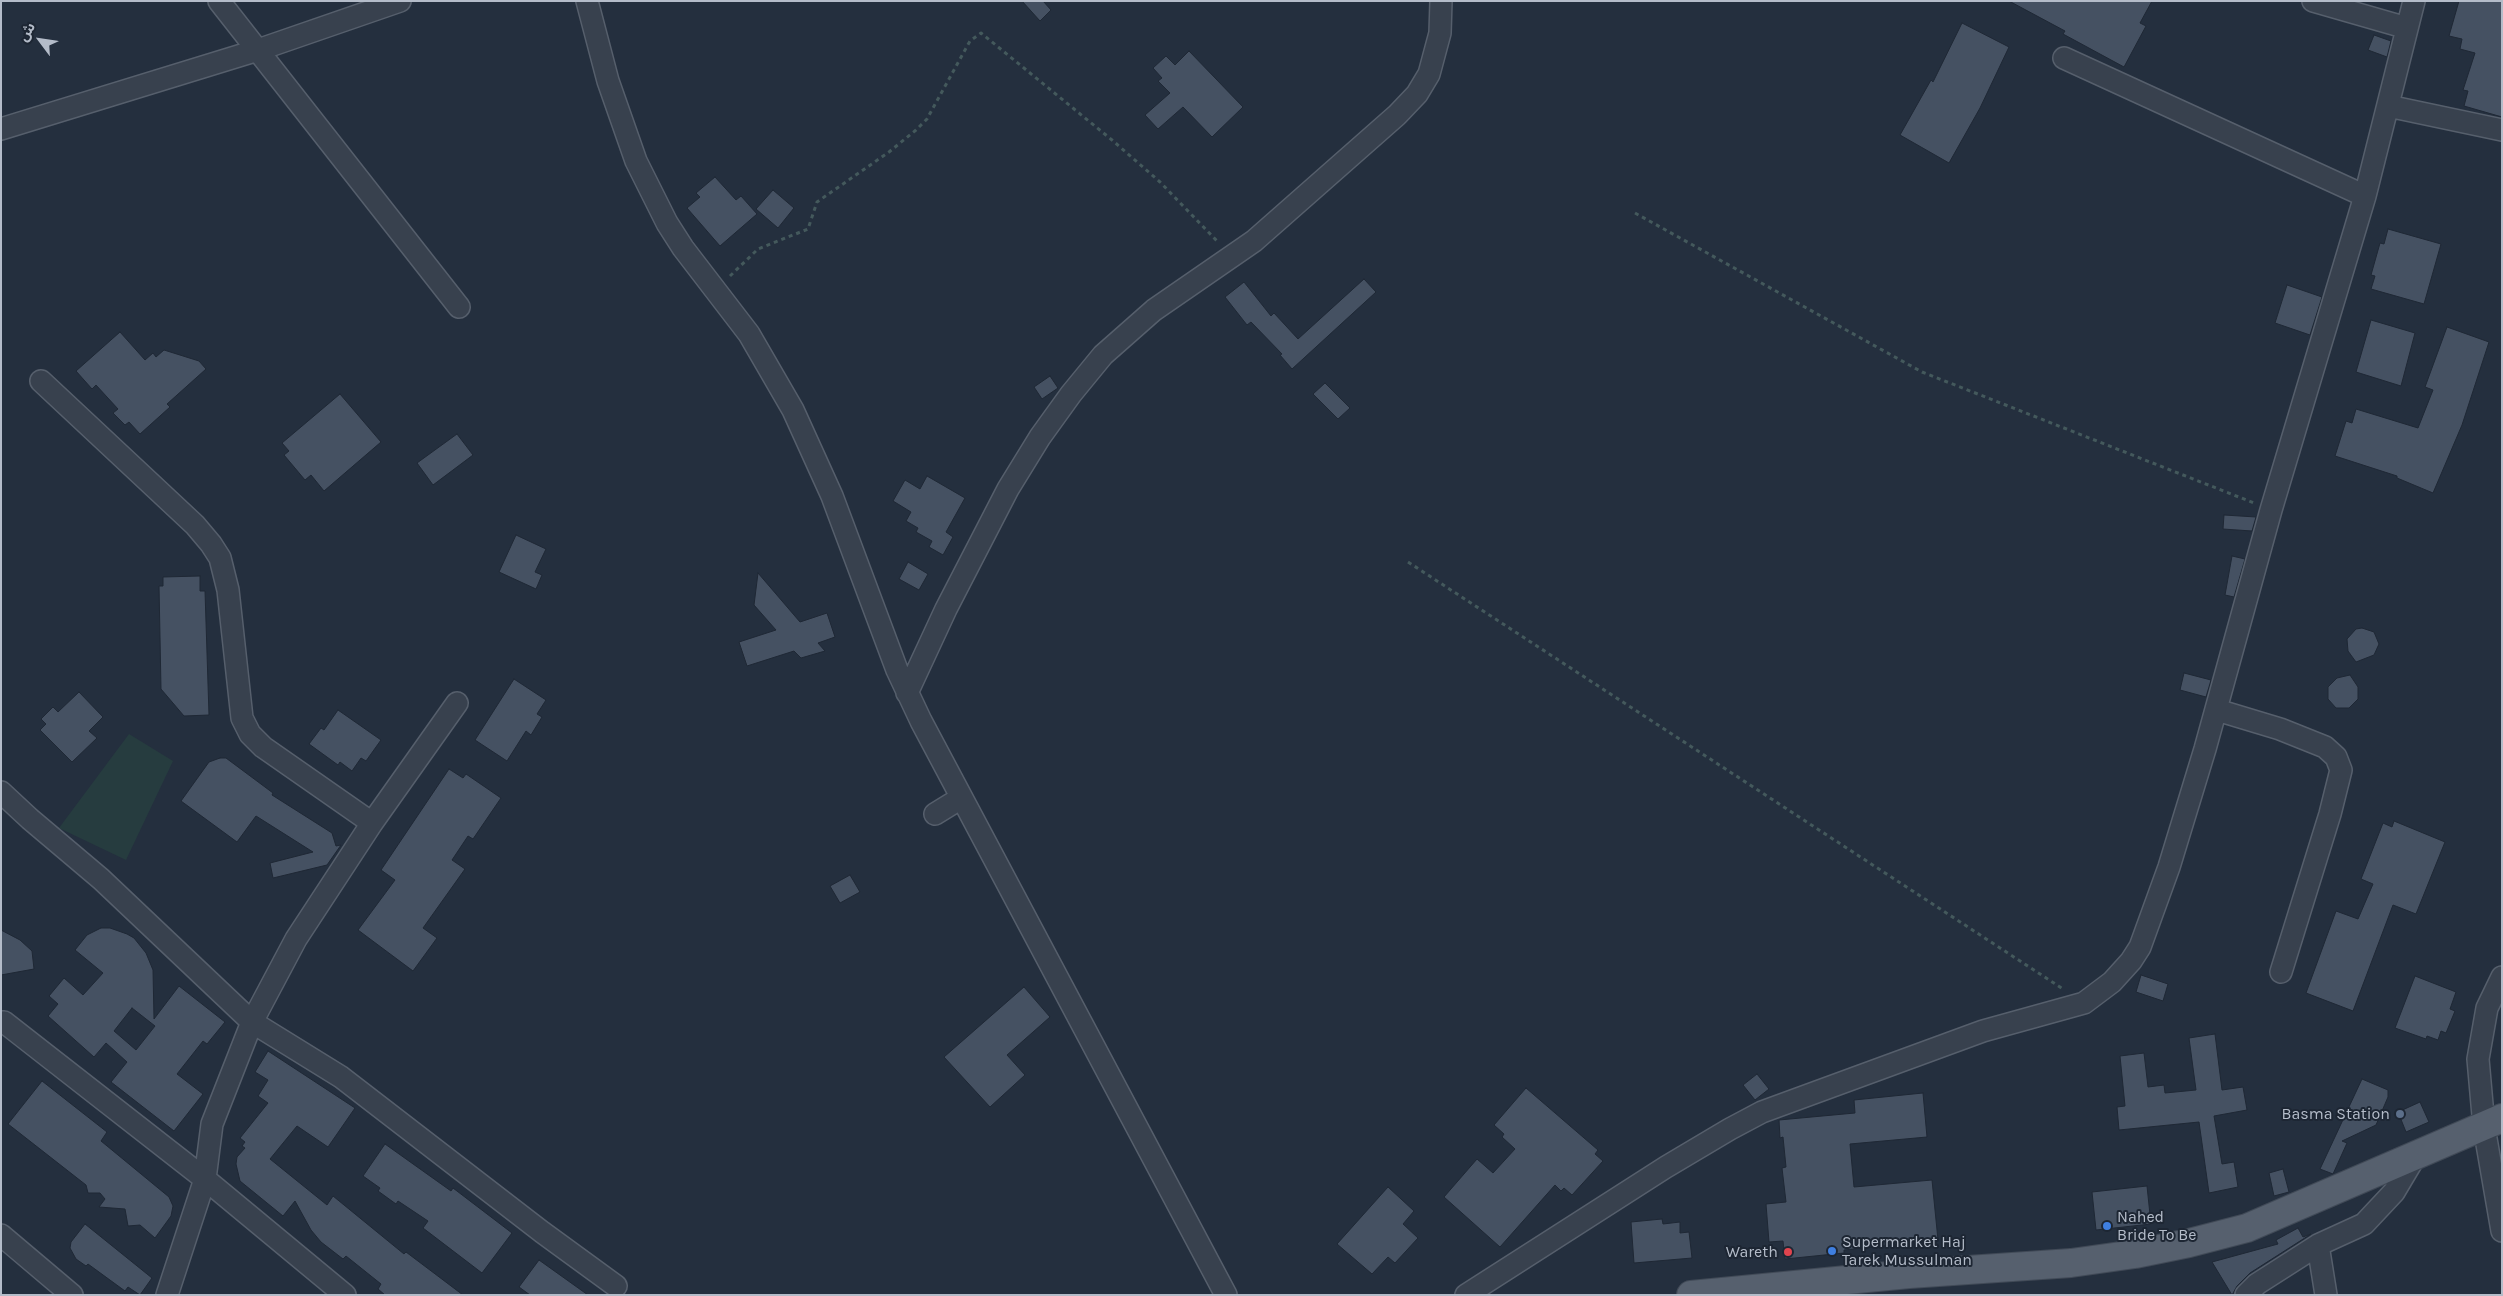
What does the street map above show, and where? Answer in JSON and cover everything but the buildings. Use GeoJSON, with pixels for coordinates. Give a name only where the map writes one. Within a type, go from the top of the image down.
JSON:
{"type":"FeatureCollection","features":[{"type":"Feature","properties":{"kind":"main road"},"geometry":{"type":"LineString","coordinates":[[1691,1295],[1796,1290],[1909,1274],[2070,1262],[2135,1254],[2246,1228],[2493,1122]]}},
{"type":"Feature","properties":{"kind":"street"},"geometry":{"type":"LineString","coordinates":[[220,1],[459,307]]}},
{"type":"Feature","properties":{"kind":"street"},"geometry":{"type":"LineString","coordinates":[[1,129],[258,50],[400,1]]}},
{"type":"Feature","properties":{"kind":"street"},"geometry":{"type":"LineString","coordinates":[[587,1],[608,81],[636,161],[667,223],[749,334],[793,410],[832,496],[907,693],[1226,1295]]}},
{"type":"Feature","properties":{"kind":"street"},"geometry":{"type":"LineString","coordinates":[[907,693],[946,610],[1008,488],[1040,437],[1071,394],[1103,355],[1154,310],[1254,241],[1397,115],[1417,94],[1429,74],[1440,33],[1442,1]]}},
{"type":"Feature","properties":{"kind":"street"},"geometry":{"type":"LineString","coordinates":[[2313,1],[2407,28]]}},
{"type":"Feature","properties":{"kind":"street"},"geometry":{"type":"LineString","coordinates":[[1466,1295],[1658,1172],[1762,1112],[1983,1031],[2084,1003],[2112,982],[2140,947],[2169,867],[2216,710],[2271,510],[2365,196],[2414,1]]}},
{"type":"Feature","properties":{"kind":"street"},"geometry":{"type":"LineString","coordinates":[[2064,58],[2365,196]]}},
{"type":"Feature","properties":{"kind":"street"},"geometry":{"type":"LineString","coordinates":[[2388,106],[2502,130]]}},
{"type":"Feature","properties":{"kind":"street"},"geometry":{"type":"LineString","coordinates":[[42,381],[188,518],[211,544],[220,558],[228,590],[242,718],[250,734],[263,747],[372,823]]}},
{"type":"Feature","properties":{"kind":"street"},"geometry":{"type":"LineString","coordinates":[[167,1295],[205,1180],[212,1124],[252,1022],[296,939],[372,823],[457,704]]}},
{"type":"Feature","properties":{"kind":"street"},"geometry":{"type":"LineString","coordinates":[[2216,710],[2280,729],[2325,747],[2336,757],[2341,770],[2330,814],[2280,972]]}},
{"type":"Feature","properties":{"kind":"street"},"geometry":{"type":"LineString","coordinates":[[1,792],[101,879],[252,1022],[341,1077],[542,1232],[616,1286]]}},
{"type":"Feature","properties":{"kind":"street"},"geometry":{"type":"LineString","coordinates":[[935,814],[961,798]]}},
{"type":"Feature","properties":{"kind":"street"},"geometry":{"type":"LineString","coordinates":[[2502,977],[2487,1008],[2478,1059],[2493,1122],[2502,1231]]}},
{"type":"Feature","properties":{"kind":"street"},"geometry":{"type":"LineString","coordinates":[[4,1022],[205,1180],[345,1295]]}},
{"type":"Feature","properties":{"kind":"street"},"geometry":{"type":"LineString","coordinates":[[2246,1295],[2257,1284],[2318,1245],[2364,1224],[2394,1192],[2416,1155]]}},
{"type":"Feature","properties":{"kind":"street"},"geometry":{"type":"LineString","coordinates":[[1,1235],[72,1295]]}},
{"type":"Feature","properties":{"kind":"street"},"geometry":{"type":"LineString","coordinates":[[2318,1245],[2326,1295]]}},
{"type":"Feature","properties":{"kind":"path"},"geometry":{"type":"LineString","coordinates":[[715,290],[758,249],[808,230],[817,202],[889,152],[916,130],[927,119],[970,41],[981,33],[1112,140],[1160,182],[1232,256]]}},
{"type":"Feature","properties":{"kind":"path"},"geometry":{"type":"LineString","coordinates":[[1636,213],[1922,372],[2271,510]]}},
{"type":"Feature","properties":{"kind":"path"},"geometry":{"type":"LineString","coordinates":[[1408,562],[2084,1003]]}},
{"type":"Feature","properties":{"kind":"green space"},"geometry":{"type":"Polygon","coordinates":[[[129,734],[173,761],[126,860],[59,828],[129,734]]]}},
{"type":"Feature","properties":{"kind":"place","name":"Basma Station"},"geometry":{"type":"Point","coordinates":[2400,1114]}},
{"type":"Feature","properties":{"kind":"place","name":"Nahed Bride To Be"},"geometry":{"type":"Point","coordinates":[2107,1226]}},
{"type":"Feature","properties":{"kind":"place","name":"Supermarket Haj Tarek Mussulman"},"geometry":{"type":"Point","coordinates":[1832,1251]}},
{"type":"Feature","properties":{"kind":"place","name":"Wareth"},"geometry":{"type":"Point","coordinates":[1788,1252]}}]}
